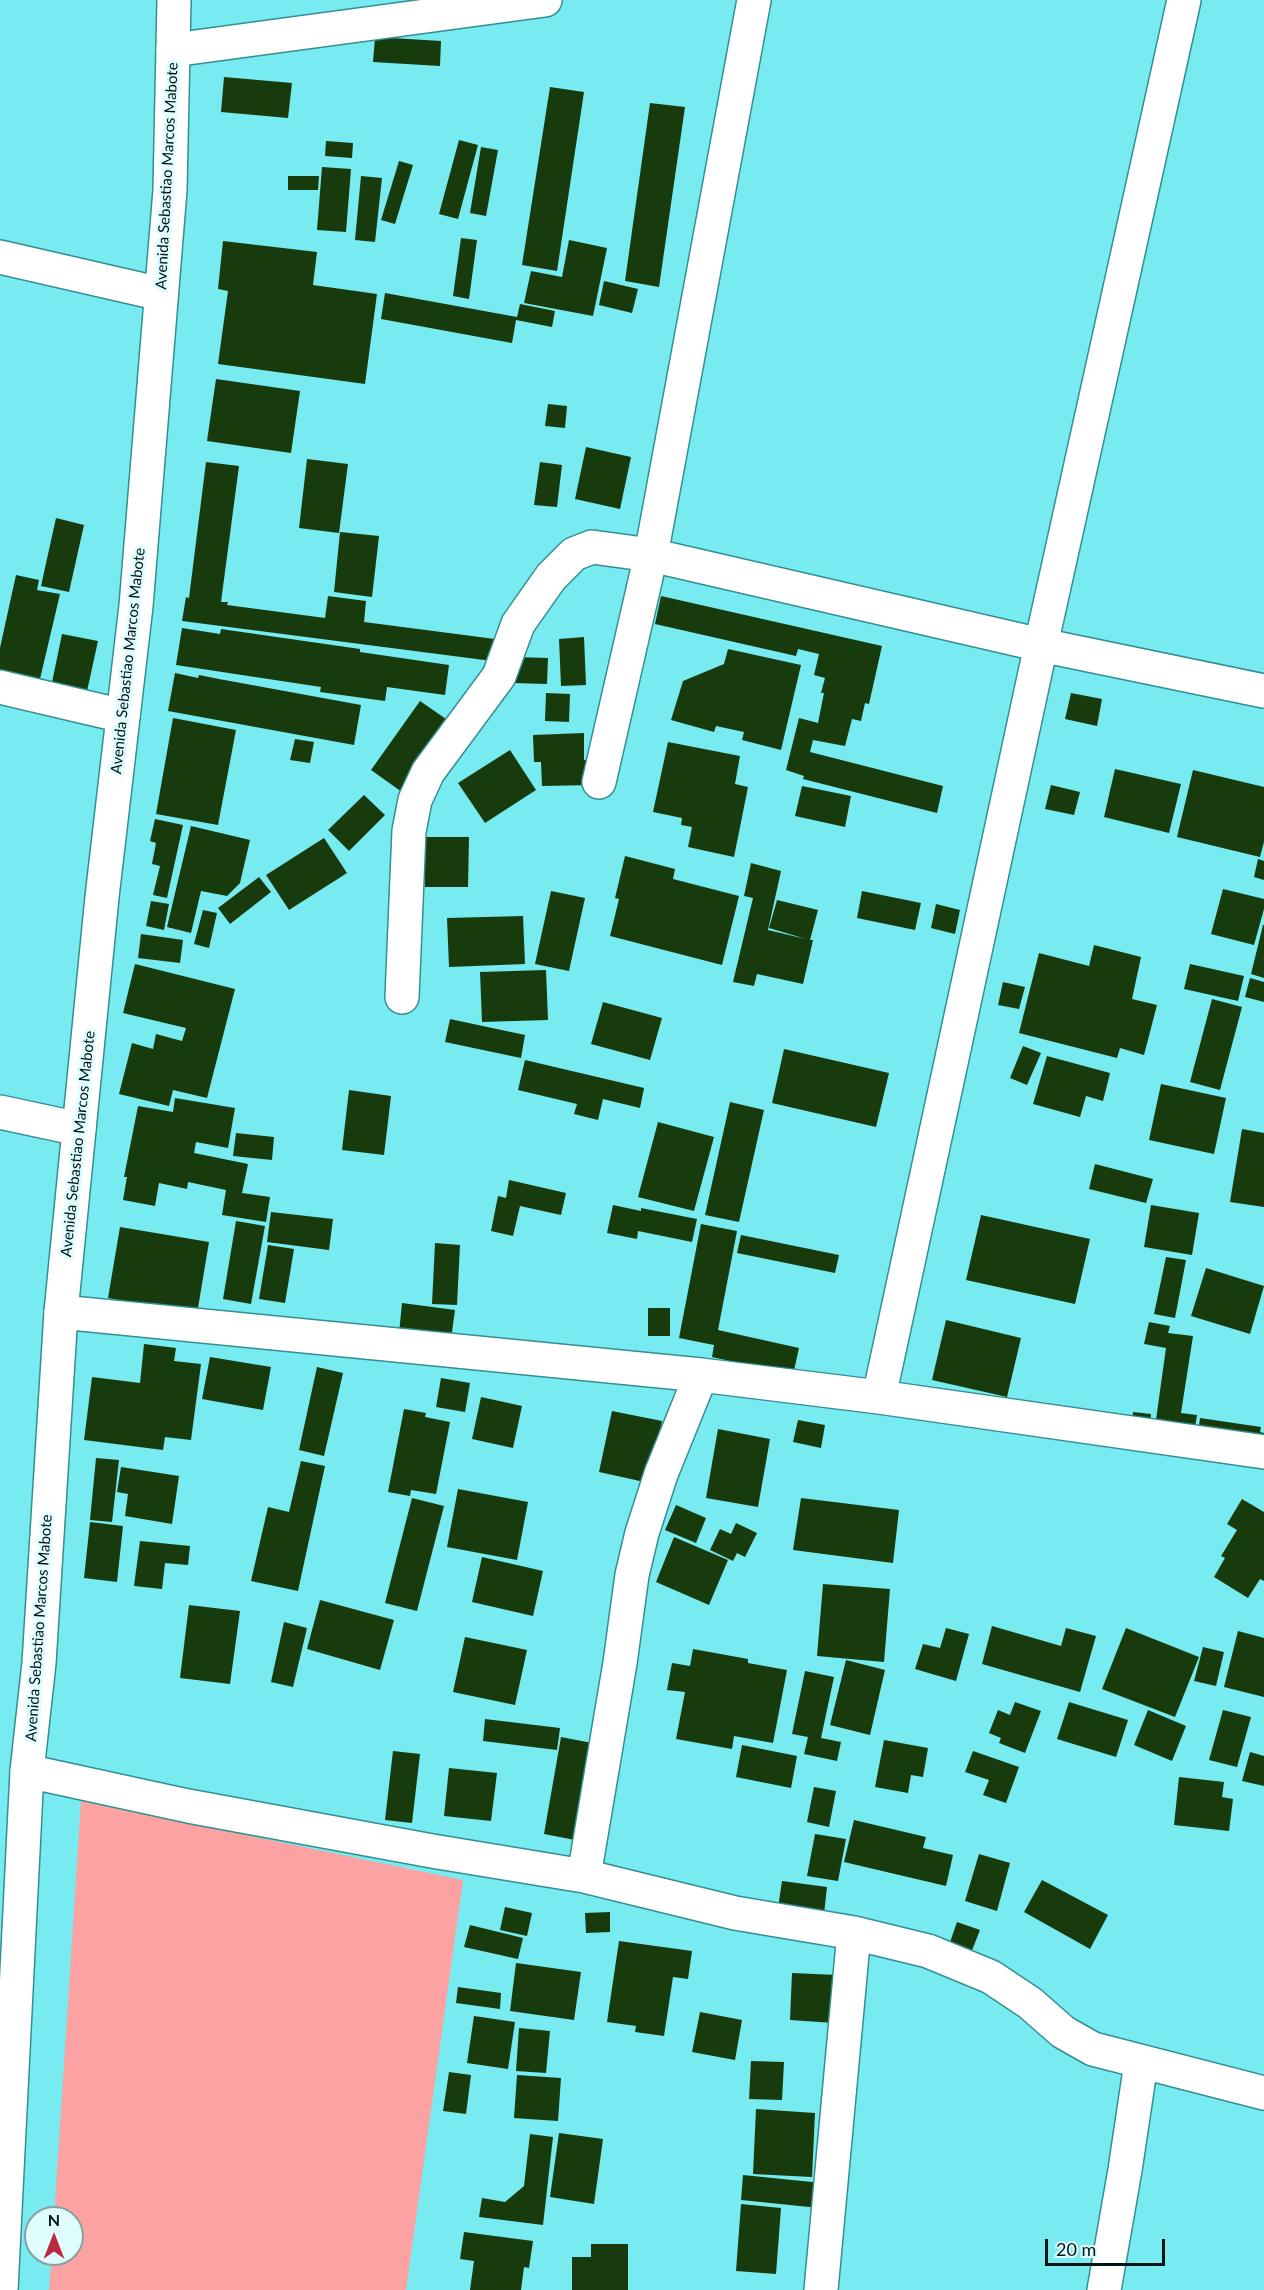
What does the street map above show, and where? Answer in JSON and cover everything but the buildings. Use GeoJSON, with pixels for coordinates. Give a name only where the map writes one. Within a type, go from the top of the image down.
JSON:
{"type":"FeatureCollection","features":[{"type":"Feature","properties":{"kind":"street","name":"Avenida Sebastiao Marcos Mabote"},"geometry":{"type":"LineString","coordinates":[[1,2290],[10,1907],[39,1663],[61,1312],[102,897],[137,594],[170,190],[174,0]]}},
{"type":"Feature","properties":{"kind":"street"},"geometry":{"type":"LineString","coordinates":[[173,50],[545,0]]}},
{"type":"Feature","properties":{"kind":"street"},"geometry":{"type":"LineString","coordinates":[[599,782],[651,555],[754,0]]}},
{"type":"Feature","properties":{"kind":"street"},"geometry":{"type":"LineString","coordinates":[[879,1397],[1041,645],[1184,0]]}},
{"type":"Feature","properties":{"kind":"street"},"geometry":{"type":"LineString","coordinates":[[0,256],[161,294]]}},
{"type":"Feature","properties":{"kind":"street"},"geometry":{"type":"LineString","coordinates":[[402,997],[409,831],[415,800],[428,772],[499,676],[518,624],[551,577],[573,554],[592,547],[651,555],[1041,645],[1264,691]]}},
{"type":"Feature","properties":{"kind":"street"},"geometry":{"type":"LineString","coordinates":[[0,687],[123,716]]}},
{"type":"Feature","properties":{"kind":"street"},"geometry":{"type":"LineString","coordinates":[[0,1112],[80,1129]]}},
{"type":"Feature","properties":{"kind":"street"},"geometry":{"type":"LineString","coordinates":[[61,1312],[701,1375],[879,1397],[1264,1452]]}},
{"type":"Feature","properties":{"kind":"street"},"geometry":{"type":"LineString","coordinates":[[584,1876],[620,1663],[632,1575],[642,1533],[661,1474],[701,1375]]}},
{"type":"Feature","properties":{"kind":"street"},"geometry":{"type":"LineString","coordinates":[[27,1771],[188,1806],[432,1851],[584,1876],[735,1913],[854,1933],[927,1951],[991,1977],[1030,2003],[1063,2032],[1093,2049],[1264,2093]]}},
{"type":"Feature","properties":{"kind":"street"},"geometry":{"type":"LineString","coordinates":[[821,2290],[854,1933]]}},
{"type":"Feature","properties":{"kind":"street"},"geometry":{"type":"LineString","coordinates":[[1104,2290],[1142,2063]]}},
{"type":"Feature","properties":{"kind":"shaded area"},"geometry":{"type":"Polygon","coordinates":[[[81,1801],[463,1880],[406,2290],[49,2290],[51,2266],[84,2266],[84,2206],[55,2206],[81,1801]]]}}]}
